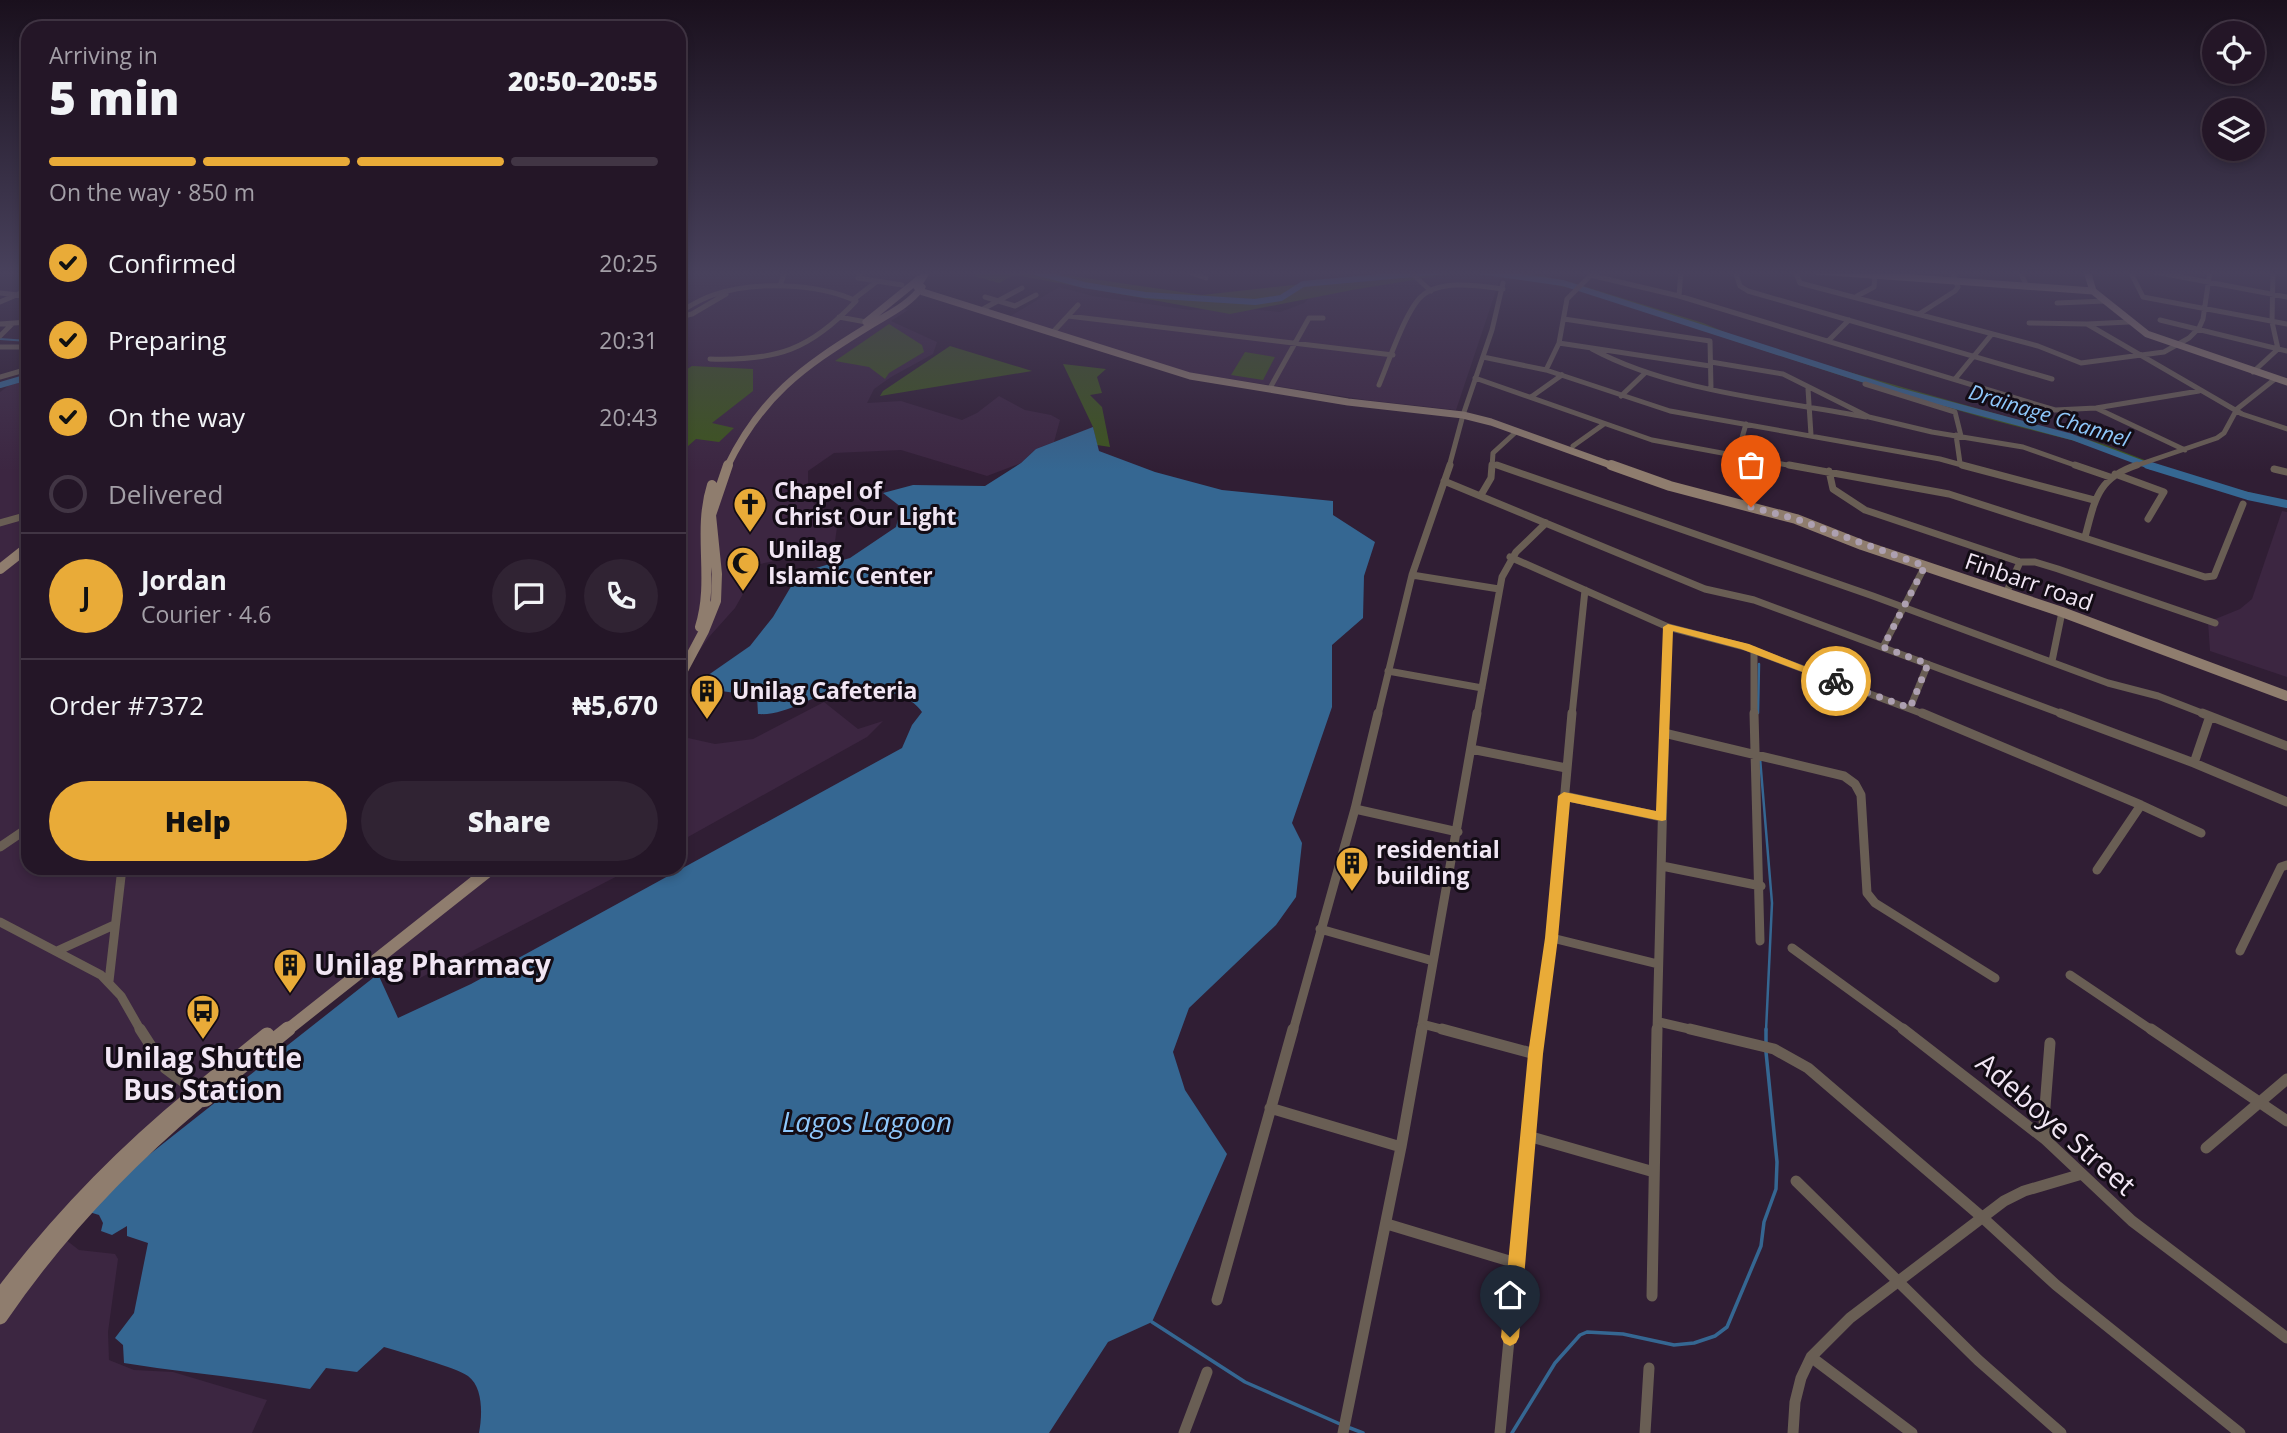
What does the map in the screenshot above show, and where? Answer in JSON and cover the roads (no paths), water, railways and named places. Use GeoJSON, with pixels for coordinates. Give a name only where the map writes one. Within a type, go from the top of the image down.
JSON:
{"type":"FeatureCollection","features":[{"type":"Feature","properties":{"kind":"main road"},"geometry":{"type":"LineString","coordinates":[[686,651],[702,622],[708,597],[709,583],[702,527],[704,505],[715,478],[756,408],[779,384],[844,338]]}},
{"type":"Feature","properties":{"kind":"main road"},"geometry":{"type":"LineString","coordinates":[[686,666],[705,632],[714,609],[717,577],[710,525],[711,510],[719,484],[746,431],[769,399],[786,383],[850,338]]}},
{"type":"Feature","properties":{"kind":"main road"},"geometry":{"type":"LineString","coordinates":[[1064,338],[1191,375],[1348,402],[1463,414]]}},
{"type":"Feature","properties":{"kind":"main road"},"geometry":{"type":"LineString","coordinates":[[1072,338],[1191,375],[1479,417]]}},
{"type":"Feature","properties":{"kind":"main road"},"geometry":{"type":"LineString","coordinates":[[2157,338],[2287,382]]}},
{"type":"Feature","properties":{"kind":"main road","name":"Finbarr road"},"geometry":{"type":"LineString","coordinates":[[1479,417],[1651,480],[1796,519],[2133,636]]}},
{"type":"Feature","properties":{"kind":"main road","name":"Finbarr road"},"geometry":{"type":"LineString","coordinates":[[1479,417],[1573,446],[1664,480],[1798,515],[1878,546],[2008,589],[2287,694]]}},
{"type":"Feature","properties":{"kind":"main road"},"geometry":{"type":"LineString","coordinates":[[0,569],[21,552]]}},
{"type":"Feature","properties":{"kind":"main road"},"geometry":{"type":"LineString","coordinates":[[0,575],[21,558]]}},
{"type":"Feature","properties":{"kind":"main road"},"geometry":{"type":"LineString","coordinates":[[0,1317],[37,1264],[85,1205],[200,1093],[473,875]]}},
{"type":"Feature","properties":{"kind":"main road"},"geometry":{"type":"LineString","coordinates":[[0,1297],[52,1229],[126,1150],[483,875]]}},
{"type":"Feature","properties":{"kind":"street"},"geometry":{"type":"LineString","coordinates":[[710,359],[749,359],[789,353],[816,338]]}},
{"type":"Feature","properties":{"kind":"street"},"geometry":{"type":"LineString","coordinates":[[1260,338],[1393,355]]}},
{"type":"Feature","properties":{"kind":"street"},"geometry":{"type":"LineString","coordinates":[[1270,387],[1298,338]]}},
{"type":"Feature","properties":{"kind":"street"},"geometry":{"type":"LineString","coordinates":[[1379,385],[1400,338]]}},
{"type":"Feature","properties":{"kind":"street"},"geometry":{"type":"LineString","coordinates":[[1217,1300],[1355,809],[1412,575],[1460,434],[1463,414],[1488,338]]}},
{"type":"Feature","properties":{"kind":"street"},"geometry":{"type":"LineString","coordinates":[[1546,369],[1560,338]]}},
{"type":"Feature","properties":{"kind":"street"},"geometry":{"type":"LineString","coordinates":[[1698,338],[1712,342],[1711,389]]}},
{"type":"Feature","properties":{"kind":"street"},"geometry":{"type":"LineString","coordinates":[[1818,338],[2055,410],[2096,408],[2199,391]]}},
{"type":"Feature","properties":{"kind":"street"},"geometry":{"type":"LineString","coordinates":[[1828,341],[1831,338]]}},
{"type":"Feature","properties":{"kind":"street"},"geometry":{"type":"LineString","coordinates":[[1913,338],[2052,379]]}},
{"type":"Feature","properties":{"kind":"street"},"geometry":{"type":"LineString","coordinates":[[1955,379],[1989,338]]}},
{"type":"Feature","properties":{"kind":"street"},"geometry":{"type":"LineString","coordinates":[[2007,338],[2038,346],[2078,363],[2164,352],[2187,338]]}},
{"type":"Feature","properties":{"kind":"street"},"geometry":{"type":"LineString","coordinates":[[2108,338],[2242,414],[2287,429]]}},
{"type":"Feature","properties":{"kind":"street"},"geometry":{"type":"LineString","coordinates":[[2236,338],[2287,351]]}},
{"type":"Feature","properties":{"kind":"street"},"geometry":{"type":"LineString","coordinates":[[2276,338],[2278,349]]}},
{"type":"Feature","properties":{"kind":"street"},"geometry":{"type":"LineString","coordinates":[[1559,343],[1778,372],[1869,417]]}},
{"type":"Feature","properties":{"kind":"street"},"geometry":{"type":"LineString","coordinates":[[0,347],[21,347]]}},
{"type":"Feature","properties":{"kind":"street"},"geometry":{"type":"LineString","coordinates":[[1592,349],[1608,359],[1644,373],[1711,389],[2023,447],[2165,493],[2148,519]]}},
{"type":"Feature","properties":{"kind":"street"},"geometry":{"type":"LineString","coordinates":[[2252,372],[2278,349]]}},
{"type":"Feature","properties":{"kind":"street"},"geometry":{"type":"LineString","coordinates":[[1483,357],[1546,369],[1670,411],[1960,463],[2094,500]]}},
{"type":"Feature","properties":{"kind":"street"},"geometry":{"type":"LineString","coordinates":[[0,377],[21,371]]}},
{"type":"Feature","properties":{"kind":"street"},"geometry":{"type":"LineString","coordinates":[[1621,396],[1644,373]]}},
{"type":"Feature","properties":{"kind":"street"},"geometry":{"type":"LineString","coordinates":[[1531,397],[1562,375]]}},
{"type":"Feature","properties":{"kind":"street"},"geometry":{"type":"LineString","coordinates":[[1475,378],[1665,444],[1949,494],[2210,578],[2214,576],[2243,504]]}},
{"type":"Feature","properties":{"kind":"street"},"geometry":{"type":"LineString","coordinates":[[2085,537],[2094,500],[2101,485],[2112,475],[2139,463],[2185,450],[2224,433],[2237,409],[2276,379]]}},
{"type":"Feature","properties":{"kind":"street"},"geometry":{"type":"LineString","coordinates":[[1866,384],[1958,414],[1960,463]]}},
{"type":"Feature","properties":{"kind":"street"},"geometry":{"type":"LineString","coordinates":[[1808,388],[1811,435]]}},
{"type":"Feature","properties":{"kind":"street"},"geometry":{"type":"LineString","coordinates":[[2096,408],[2185,450]]}},
{"type":"Feature","properties":{"kind":"street"},"geometry":{"type":"LineString","coordinates":[[1573,446],[1604,424]]}},
{"type":"Feature","properties":{"kind":"street"},"geometry":{"type":"LineString","coordinates":[[1737,455],[1746,424]]}},
{"type":"Feature","properties":{"kind":"street"},"geometry":{"type":"LineString","coordinates":[[1481,495],[1491,478],[1493,453],[1517,430]]}},
{"type":"Feature","properties":{"kind":"street"},"geometry":{"type":"LineString","coordinates":[[1494,464],[1904,607],[2108,683],[2150,694],[2287,746]]}},
{"type":"Feature","properties":{"kind":"street"},"geometry":{"type":"LineString","coordinates":[[2274,469],[2287,472]]}},
{"type":"Feature","properties":{"kind":"street"},"geometry":{"type":"LineString","coordinates":[[1829,471],[1833,489],[1865,510],[2020,562],[2044,564],[2215,623]]}},
{"type":"Feature","properties":{"kind":"street"},"geometry":{"type":"LineString","coordinates":[[1444,481],[1705,590],[1754,600],[2194,764],[2287,802]]}},
{"type":"Feature","properties":{"kind":"street"},"geometry":{"type":"LineString","coordinates":[[0,523],[21,517]]}},
{"type":"Feature","properties":{"kind":"street"},"geometry":{"type":"LineString","coordinates":[[1343,1433],[1387,1224],[1499,589],[1505,565],[1510,557],[1546,523]]}},
{"type":"Feature","properties":{"kind":"street"},"geometry":{"type":"LineString","coordinates":[[1510,557],[1668,627],[1754,650],[1910,708],[2201,833]]}},
{"type":"Feature","properties":{"kind":"street"},"geometry":{"type":"LineString","coordinates":[[2008,589],[2020,562]]}},
{"type":"Feature","properties":{"kind":"street"},"geometry":{"type":"LineString","coordinates":[[1883,647],[1925,566]]}},
{"type":"Feature","properties":{"kind":"street"},"geometry":{"type":"LineString","coordinates":[[1412,575],[1499,589]]}},
{"type":"Feature","properties":{"kind":"street"},"geometry":{"type":"LineString","coordinates":[[1500,1433],[1535,1054],[1552,938],[1566,768],[1585,590]]}},
{"type":"Feature","properties":{"kind":"street"},"geometry":{"type":"LineString","coordinates":[[2052,661],[2062,612]]}},
{"type":"Feature","properties":{"kind":"street"},"geometry":{"type":"LineString","coordinates":[[1652,1296],[1668,627]]}},
{"type":"Feature","properties":{"kind":"street"},"geometry":{"type":"LineString","coordinates":[[1754,650],[1759,756],[1760,941]]}},
{"type":"Feature","properties":{"kind":"street"},"geometry":{"type":"LineString","coordinates":[[1910,708],[1928,664]]}},
{"type":"Feature","properties":{"kind":"street"},"geometry":{"type":"LineString","coordinates":[[1388,671],[1482,688]]}},
{"type":"Feature","properties":{"kind":"street"},"geometry":{"type":"LineString","coordinates":[[2194,764],[2210,716]]}},
{"type":"Feature","properties":{"kind":"street"},"geometry":{"type":"LineString","coordinates":[[1664,733],[1844,776],[1856,784],[1861,795],[1870,898],[1875,904],[1995,978]]}},
{"type":"Feature","properties":{"kind":"street"},"geometry":{"type":"LineString","coordinates":[[1471,749],[1566,768]]}},
{"type":"Feature","properties":{"kind":"street"},"geometry":{"type":"LineString","coordinates":[[1564,796],[1662,817]]}},
{"type":"Feature","properties":{"kind":"street"},"geometry":{"type":"LineString","coordinates":[[2097,870],[2141,806]]}},
{"type":"Feature","properties":{"kind":"street"},"geometry":{"type":"LineString","coordinates":[[1355,809],[1458,832]]}},
{"type":"Feature","properties":{"kind":"street"},"geometry":{"type":"LineString","coordinates":[[0,847],[21,833]]}},
{"type":"Feature","properties":{"kind":"street"},"geometry":{"type":"LineString","coordinates":[[2240,951],[2281,867],[2287,865]]}},
{"type":"Feature","properties":{"kind":"street"},"geometry":{"type":"LineString","coordinates":[[1662,866],[1761,886]]}},
{"type":"Feature","properties":{"kind":"street"},"geometry":{"type":"LineString","coordinates":[[108,981],[121,875]]}},
{"type":"Feature","properties":{"kind":"street"},"geometry":{"type":"LineString","coordinates":[[0,922],[108,981],[155,1058],[182,1084],[200,1093]]}},
{"type":"Feature","properties":{"kind":"street"},"geometry":{"type":"LineString","coordinates":[[57,951],[114,925]]}},
{"type":"Feature","properties":{"kind":"street"},"geometry":{"type":"LineString","coordinates":[[1320,929],[1433,961]]}},
{"type":"Feature","properties":{"kind":"street"},"geometry":{"type":"LineString","coordinates":[[1552,938],[1658,964]]}},
{"type":"Feature","properties":{"kind":"street","name":"Adeboye Street"},"geometry":{"type":"LineString","coordinates":[[1792,948],[1898,1023],[2046,1140],[2132,1221],[2287,1338]]}},
{"type":"Feature","properties":{"kind":"street"},"geometry":{"type":"LineString","coordinates":[[2070,975],[2287,1121]]}},
{"type":"Feature","properties":{"kind":"street"},"geometry":{"type":"LineString","coordinates":[[1659,1022],[1774,1049],[1808,1068],[1983,1217],[2056,1285],[2240,1433]]}},
{"type":"Feature","properties":{"kind":"street"},"geometry":{"type":"LineString","coordinates":[[1422,1024],[1535,1054]]}},
{"type":"Feature","properties":{"kind":"street"},"geometry":{"type":"LineString","coordinates":[[2046,1140],[2044,1119],[2050,1043]]}},
{"type":"Feature","properties":{"kind":"street"},"geometry":{"type":"LineString","coordinates":[[2206,1148],[2287,1079]]}},
{"type":"Feature","properties":{"kind":"street"},"geometry":{"type":"LineString","coordinates":[[1270,1108],[1401,1147]]}},
{"type":"Feature","properties":{"kind":"street"},"geometry":{"type":"LineString","coordinates":[[1528,1136],[1654,1172]]}},
{"type":"Feature","properties":{"kind":"street"},"geometry":{"type":"LineString","coordinates":[[1793,1433],[1795,1402],[1801,1378],[1811,1357],[1850,1318],[2004,1201],[2024,1191],[2082,1174]]}},
{"type":"Feature","properties":{"kind":"street"},"geometry":{"type":"LineString","coordinates":[[1796,1181],[1978,1360],[2061,1433]]}},
{"type":"Feature","properties":{"kind":"street"},"geometry":{"type":"LineString","coordinates":[[1387,1224],[1516,1262]]}},
{"type":"Feature","properties":{"kind":"street"},"geometry":{"type":"LineString","coordinates":[[1811,1357],[1912,1433]]}},
{"type":"Feature","properties":{"kind":"street"},"geometry":{"type":"LineString","coordinates":[[1645,1433],[1648,1368]]}},
{"type":"Feature","properties":{"kind":"street"},"geometry":{"type":"LineString","coordinates":[[1184,1433],[1208,1372]]}},
{"type":"Feature","properties":{"kind":"water","name":"Lagos Lagoon"},"geometry":{"type":"Polygon","coordinates":[[[1093,427],[1099,451],[1155,472],[1222,490],[1333,501],[1333,515],[1375,542],[1364,576],[1363,618],[1332,645],[1332,707],[1292,823],[1302,843],[1296,897],[1276,925],[1189,1008],[1173,1052],[1185,1090],[1227,1154],[1152,1322],[1108,1342],[1049,1433],[479,1433],[479,1395],[468,1376],[384,1347],[357,1372],[326,1368],[310,1389],[124,1363],[123,1345],[115,1338],[134,1313],[148,1243],[127,1236],[127,1226],[112,1235],[101,1231],[103,1223],[99,1215],[86,1211],[98,1195],[378,974],[398,1018],[471,984],[670,875],[686,875],[686,866],[902,748],[912,725],[922,712],[916,705],[897,694],[874,689],[841,690],[780,712],[758,714],[757,696],[714,690],[705,685],[704,678],[750,646],[773,617],[799,573],[850,558],[896,527],[901,507],[883,493],[913,485],[985,486],[1021,463],[1036,449],[1093,427]]]}},
{"type":"Feature","properties":{"kind":"waterway","name":"Drainage Channel"},"geometry":{"type":"LineString","coordinates":[[1734,338],[1899,391],[2072,437],[2152,467]]}},
{"type":"Feature","properties":{"kind":"waterway"},"geometry":{"type":"LineString","coordinates":[[0,339],[21,340]]}},
{"type":"Feature","properties":{"kind":"waterway","name":"Drainage Channel"},"geometry":{"type":"LineString","coordinates":[[0,385],[21,379]]}},
{"type":"Feature","properties":{"kind":"waterway","name":"Drainage Channel"},"geometry":{"type":"LineString","coordinates":[[2148,465],[2248,496],[2287,504]]}},
{"type":"Feature","properties":{"kind":"waterway"},"geometry":{"type":"LineString","coordinates":[[1758,713],[1759,664]]}},
{"type":"Feature","properties":{"kind":"waterway"},"geometry":{"type":"LineString","coordinates":[[1760,758],[1772,903],[1766,1031]]}},
{"type":"Feature","properties":{"kind":"waterway"},"geometry":{"type":"LineString","coordinates":[[1766,1031],[1766,1042]]}},
{"type":"Feature","properties":{"kind":"waterway"},"geometry":{"type":"LineString","coordinates":[[1512,1433],[1555,1363],[1580,1335],[1587,1332],[1623,1334],[1674,1345],[1694,1343],[1715,1336],[1727,1327],[1761,1246],[1764,1222],[1776,1189],[1777,1162],[1766,1052]]}},
{"type":"Feature","properties":{"kind":"waterway"},"geometry":{"type":"LineString","coordinates":[[1152,1322],[1245,1382],[1340,1424]]}},
{"type":"Feature","properties":{"kind":"waterway"},"geometry":{"type":"LineString","coordinates":[[1350,1428],[1363,1433]]}},
{"type":"Feature","properties":{"kind":"place","name":"Chapel of Christ Our Light"},"geometry":{"type":"Point","coordinates":[750,534]}},
{"type":"Feature","properties":{"kind":"place","name":"Unilag Islamic Center"},"geometry":{"type":"Point","coordinates":[743,593]}},
{"type":"Feature","properties":{"kind":"place","name":"Unilag Cafeteria"},"geometry":{"type":"Point","coordinates":[707,721]}},
{"type":"Feature","properties":{"kind":"place","name":"residential building"},"geometry":{"type":"Point","coordinates":[1352,893]}},
{"type":"Feature","properties":{"kind":"place","name":"Unilag Pharmacy"},"geometry":{"type":"Point","coordinates":[290,995]}},
{"type":"Feature","properties":{"kind":"place","name":"Unilag Shuttle Bus Station"},"geometry":{"type":"Point","coordinates":[203,1041]}}]}
